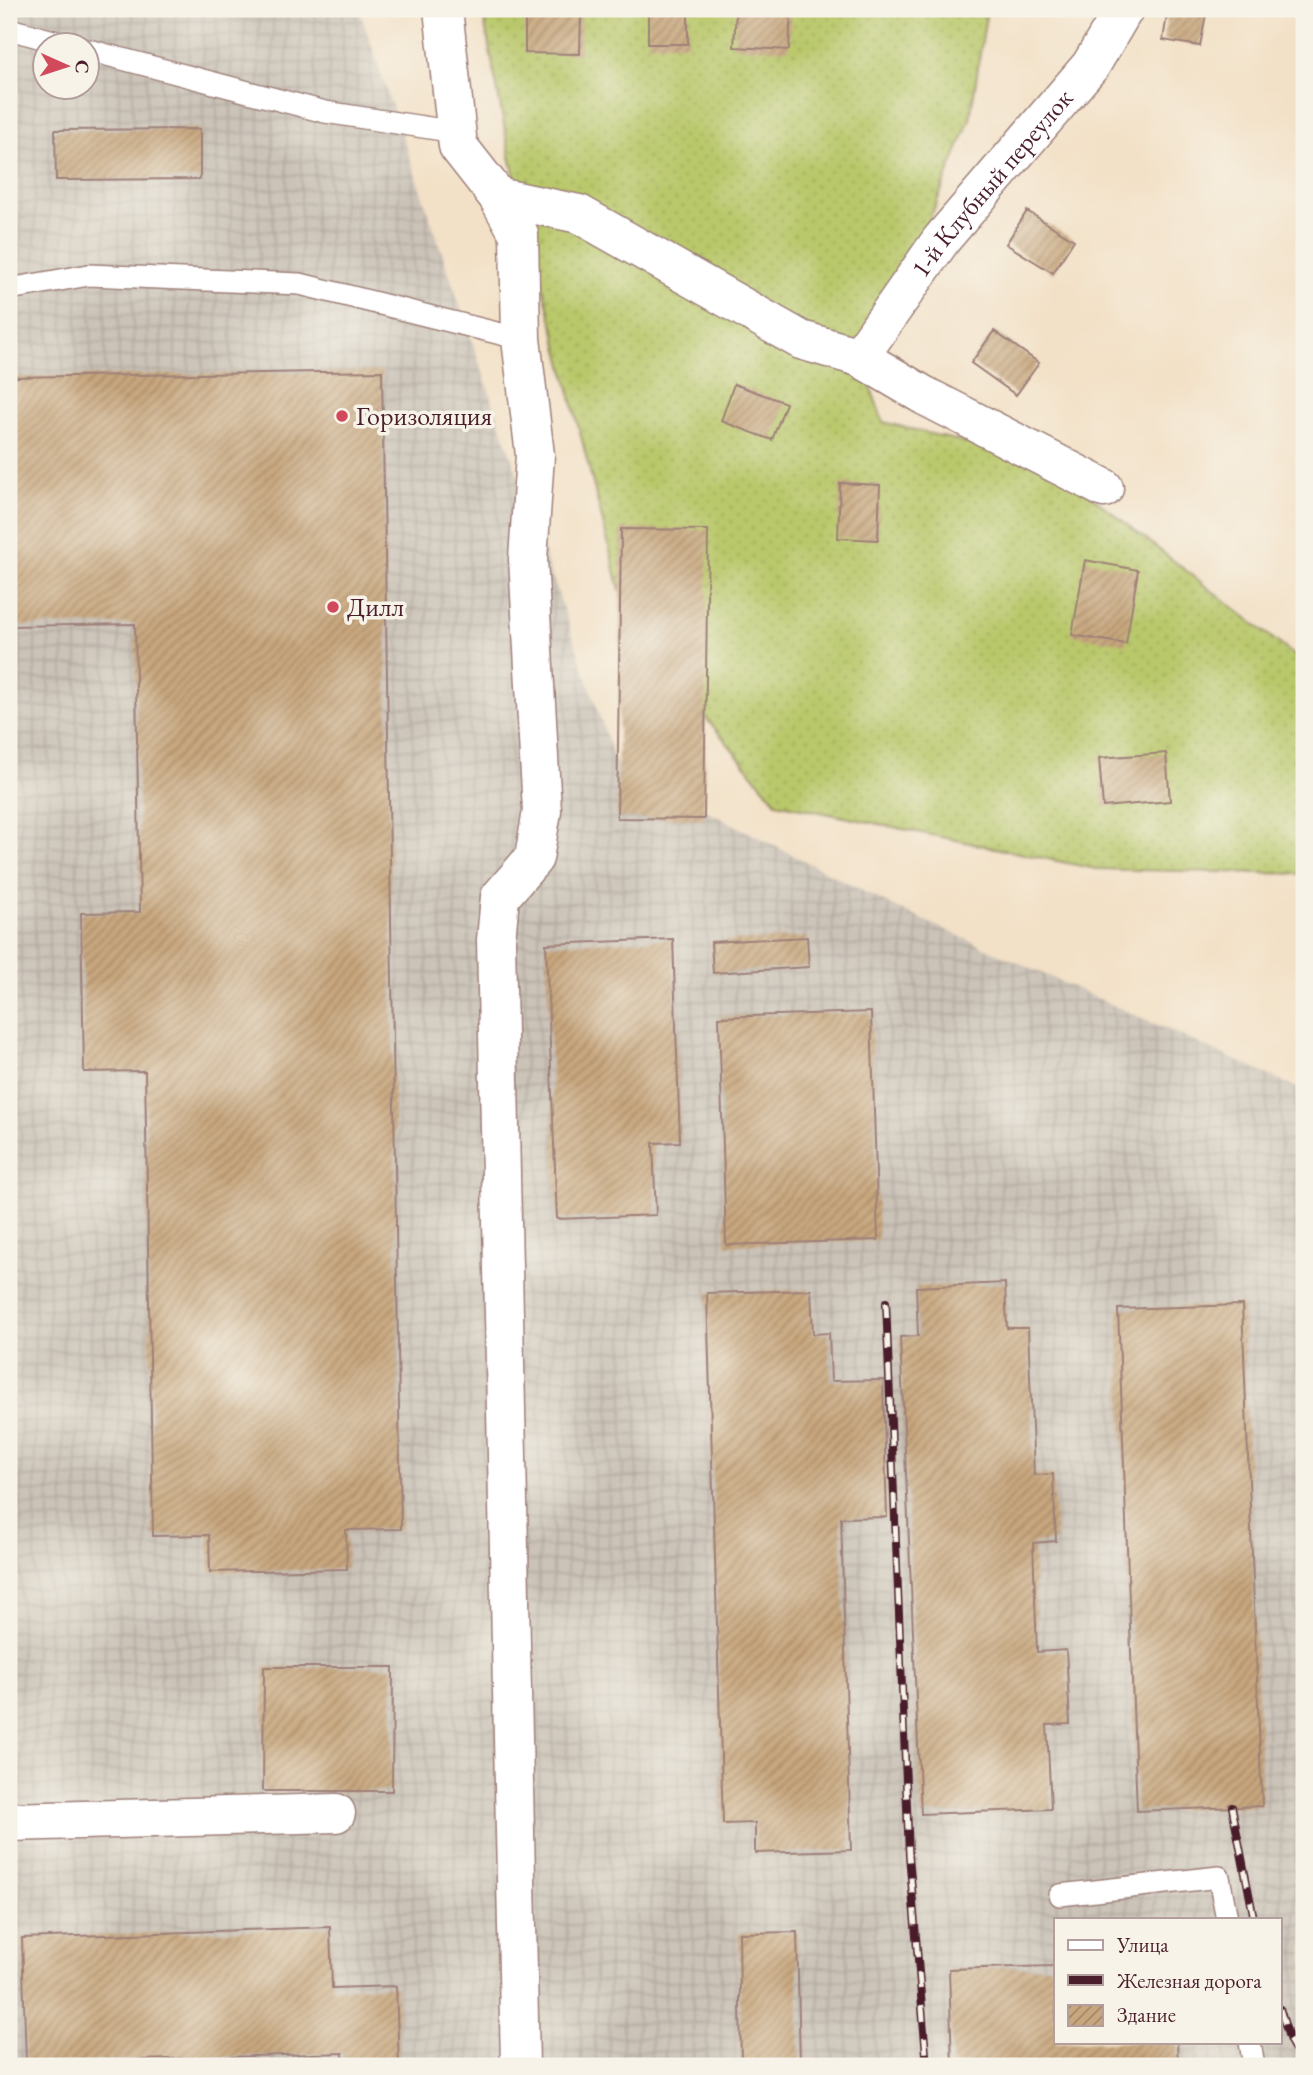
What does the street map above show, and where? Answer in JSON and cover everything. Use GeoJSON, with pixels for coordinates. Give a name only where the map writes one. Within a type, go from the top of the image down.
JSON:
{"type":"FeatureCollection","features":[{"type":"Feature","properties":{"kind":"street"},"geometry":{"type":"LineString","coordinates":[[443,9],[458,146],[498,197],[519,234],[521,339],[535,455],[528,559],[542,811],[534,858],[500,897],[496,940],[520,2066]]}},
{"type":"Feature","properties":{"kind":"street","name":"1-й Клубный переулок"},"geometry":{"type":"LineString","coordinates":[[859,357],[941,240],[1091,65],[1124,9]]}},
{"type":"Feature","properties":{"kind":"street"},"geometry":{"type":"LineString","coordinates":[[498,197],[579,214],[801,340],[859,357],[925,396],[1104,488]]}},
{"type":"Feature","properties":{"kind":"street"},"geometry":{"type":"LineString","coordinates":[[9,1822],[336,1813]]}},
{"type":"Feature","properties":{"kind":"lane"},"geometry":{"type":"LineString","coordinates":[[9,29],[32,35]]}},
{"type":"Feature","properties":{"kind":"lane"},"geometry":{"type":"LineString","coordinates":[[102,54],[325,112],[456,132]]}},
{"type":"Feature","properties":{"kind":"lane"},"geometry":{"type":"LineString","coordinates":[[9,289],[89,275],[300,284],[521,339]]}},
{"type":"Feature","properties":{"kind":"lane"},"geometry":{"type":"LineString","coordinates":[[1060,1895],[1219,1877],[1227,1918]]}},
{"type":"Feature","properties":{"kind":"lane"},"geometry":{"type":"LineString","coordinates":[[1250,2044],[1254,2066]]}},
{"type":"Feature","properties":{"kind":"shaded area"},"geometry":{"type":"Polygon","coordinates":[[[9,9],[359,9],[616,764],[890,905],[1304,1091],[1304,2066],[9,2066],[9,9]]]}},
{"type":"Feature","properties":{"kind":"green space"},"geometry":{"type":"Polygon","coordinates":[[[482,9],[987,9],[970,119],[881,341],[860,357],[883,422],[1050,464],[1304,663],[1304,874],[1096,869],[777,803],[629,625],[511,161],[482,9]]]}},
{"type":"Feature","properties":{"kind":"building"},"geometry":{"type":"Polygon","coordinates":[[[648,9],[688,9],[688,44],[648,44],[648,9]]]}},
{"type":"Feature","properties":{"kind":"building"},"geometry":{"type":"Polygon","coordinates":[[[736,9],[791,10],[789,50],[734,47],[736,9]]]}},
{"type":"Feature","properties":{"kind":"building"},"geometry":{"type":"Polygon","coordinates":[[[1168,9],[1207,9],[1200,46],[1163,40],[1168,9]]]}},
{"type":"Feature","properties":{"kind":"building"},"geometry":{"type":"Polygon","coordinates":[[[525,13],[581,14],[580,54],[525,53],[525,13]]]}},
{"type":"Feature","properties":{"kind":"building"},"geometry":{"type":"Polygon","coordinates":[[[200,129],[200,179],[56,180],[55,130],[200,129]]]}},
{"type":"Feature","properties":{"kind":"building"},"geometry":{"type":"Polygon","coordinates":[[[1027,211],[1074,240],[1053,273],[1006,244],[1027,211]]]}},
{"type":"Feature","properties":{"kind":"building"},"geometry":{"type":"Polygon","coordinates":[[[994,331],[1039,363],[1016,395],[971,363],[994,331]]]}},
{"type":"Feature","properties":{"kind":"building"},"geometry":{"type":"Polygon","coordinates":[[[382,371],[401,1529],[346,1530],[347,1569],[210,1572],[209,1535],[153,1536],[145,1071],[84,1072],[81,913],[140,912],[135,624],[9,626],[9,377],[382,371]]]}},
{"type":"Feature","properties":{"kind":"building"},"geometry":{"type":"Polygon","coordinates":[[[734,384],[786,403],[772,440],[721,421],[734,384]]]}},
{"type":"Feature","properties":{"kind":"building"},"geometry":{"type":"Polygon","coordinates":[[[840,483],[880,485],[878,540],[838,538],[840,483]]]}},
{"type":"Feature","properties":{"kind":"building"},"geometry":{"type":"Polygon","coordinates":[[[621,529],[708,530],[704,819],[617,818],[621,529]]]}},
{"type":"Feature","properties":{"kind":"building"},"geometry":{"type":"Polygon","coordinates":[[[1085,560],[1138,570],[1126,644],[1072,635],[1085,560]]]}},
{"type":"Feature","properties":{"kind":"building"},"geometry":{"type":"Polygon","coordinates":[[[1166,753],[1170,801],[1103,807],[1099,758],[1166,753]]]}},
{"type":"Feature","properties":{"kind":"building"},"geometry":{"type":"Polygon","coordinates":[[[807,937],[809,967],[713,973],[711,942],[807,937]]]}},
{"type":"Feature","properties":{"kind":"building"},"geometry":{"type":"Polygon","coordinates":[[[673,939],[680,1142],[653,1143],[656,1215],[557,1219],[546,944],[673,939]]]}},
{"type":"Feature","properties":{"kind":"building"},"geometry":{"type":"Polygon","coordinates":[[[871,1012],[878,1240],[726,1245],[719,1017],[871,1012]]]}},
{"type":"Feature","properties":{"kind":"building"},"geometry":{"type":"Polygon","coordinates":[[[1005,1283],[1007,1328],[1028,1328],[1034,1475],[1053,1474],[1056,1541],[1033,1543],[1037,1652],[1066,1650],[1070,1724],[1047,1725],[1051,1809],[921,1814],[900,1337],[918,1336],[916,1287],[1005,1283]]]}},
{"type":"Feature","properties":{"kind":"building"},"geometry":{"type":"Polygon","coordinates":[[[811,1290],[813,1334],[829,1333],[831,1381],[883,1380],[887,1517],[841,1518],[851,1850],[755,1853],[755,1823],[723,1824],[707,1293],[811,1290]]]}},
{"type":"Feature","properties":{"kind":"building"},"geometry":{"type":"Polygon","coordinates":[[[1242,1305],[1262,1806],[1137,1811],[1118,1309],[1242,1305]]]}},
{"type":"Feature","properties":{"kind":"building"},"geometry":{"type":"Polygon","coordinates":[[[264,1667],[393,1667],[392,1791],[263,1791],[264,1667]]]}},
{"type":"Feature","properties":{"kind":"building"},"geometry":{"type":"Polygon","coordinates":[[[330,1927],[332,1988],[396,1986],[399,2066],[344,2066],[343,2053],[26,2064],[22,1938],[330,1927]]]}},
{"type":"Feature","properties":{"kind":"building"},"geometry":{"type":"Polygon","coordinates":[[[797,1932],[800,2066],[741,2066],[739,1933],[797,1932]]]}},
{"type":"Feature","properties":{"kind":"building"},"geometry":{"type":"Polygon","coordinates":[[[1054,1966],[1054,2044],[1177,2044],[1178,2065],[952,2066],[949,1969],[1054,1966]]]}},
{"type":"Feature","properties":{"kind":"railway"},"geometry":{"type":"LineString","coordinates":[[886,1302],[909,1855],[927,2066]]}},
{"type":"Feature","properties":{"kind":"railway"},"geometry":{"type":"LineString","coordinates":[[1232,1807],[1254,1918]]}},
{"type":"Feature","properties":{"kind":"railway"},"geometry":{"type":"LineString","coordinates":[[1282,2015],[1290,2041],[1304,2065]]}},
{"type":"Feature","properties":{"kind":"place","name":"Горизоляция"},"geometry":{"type":"Point","coordinates":[342,416]}},
{"type":"Feature","properties":{"kind":"place","name":"Дилл"},"geometry":{"type":"Point","coordinates":[333,607]}}]}
